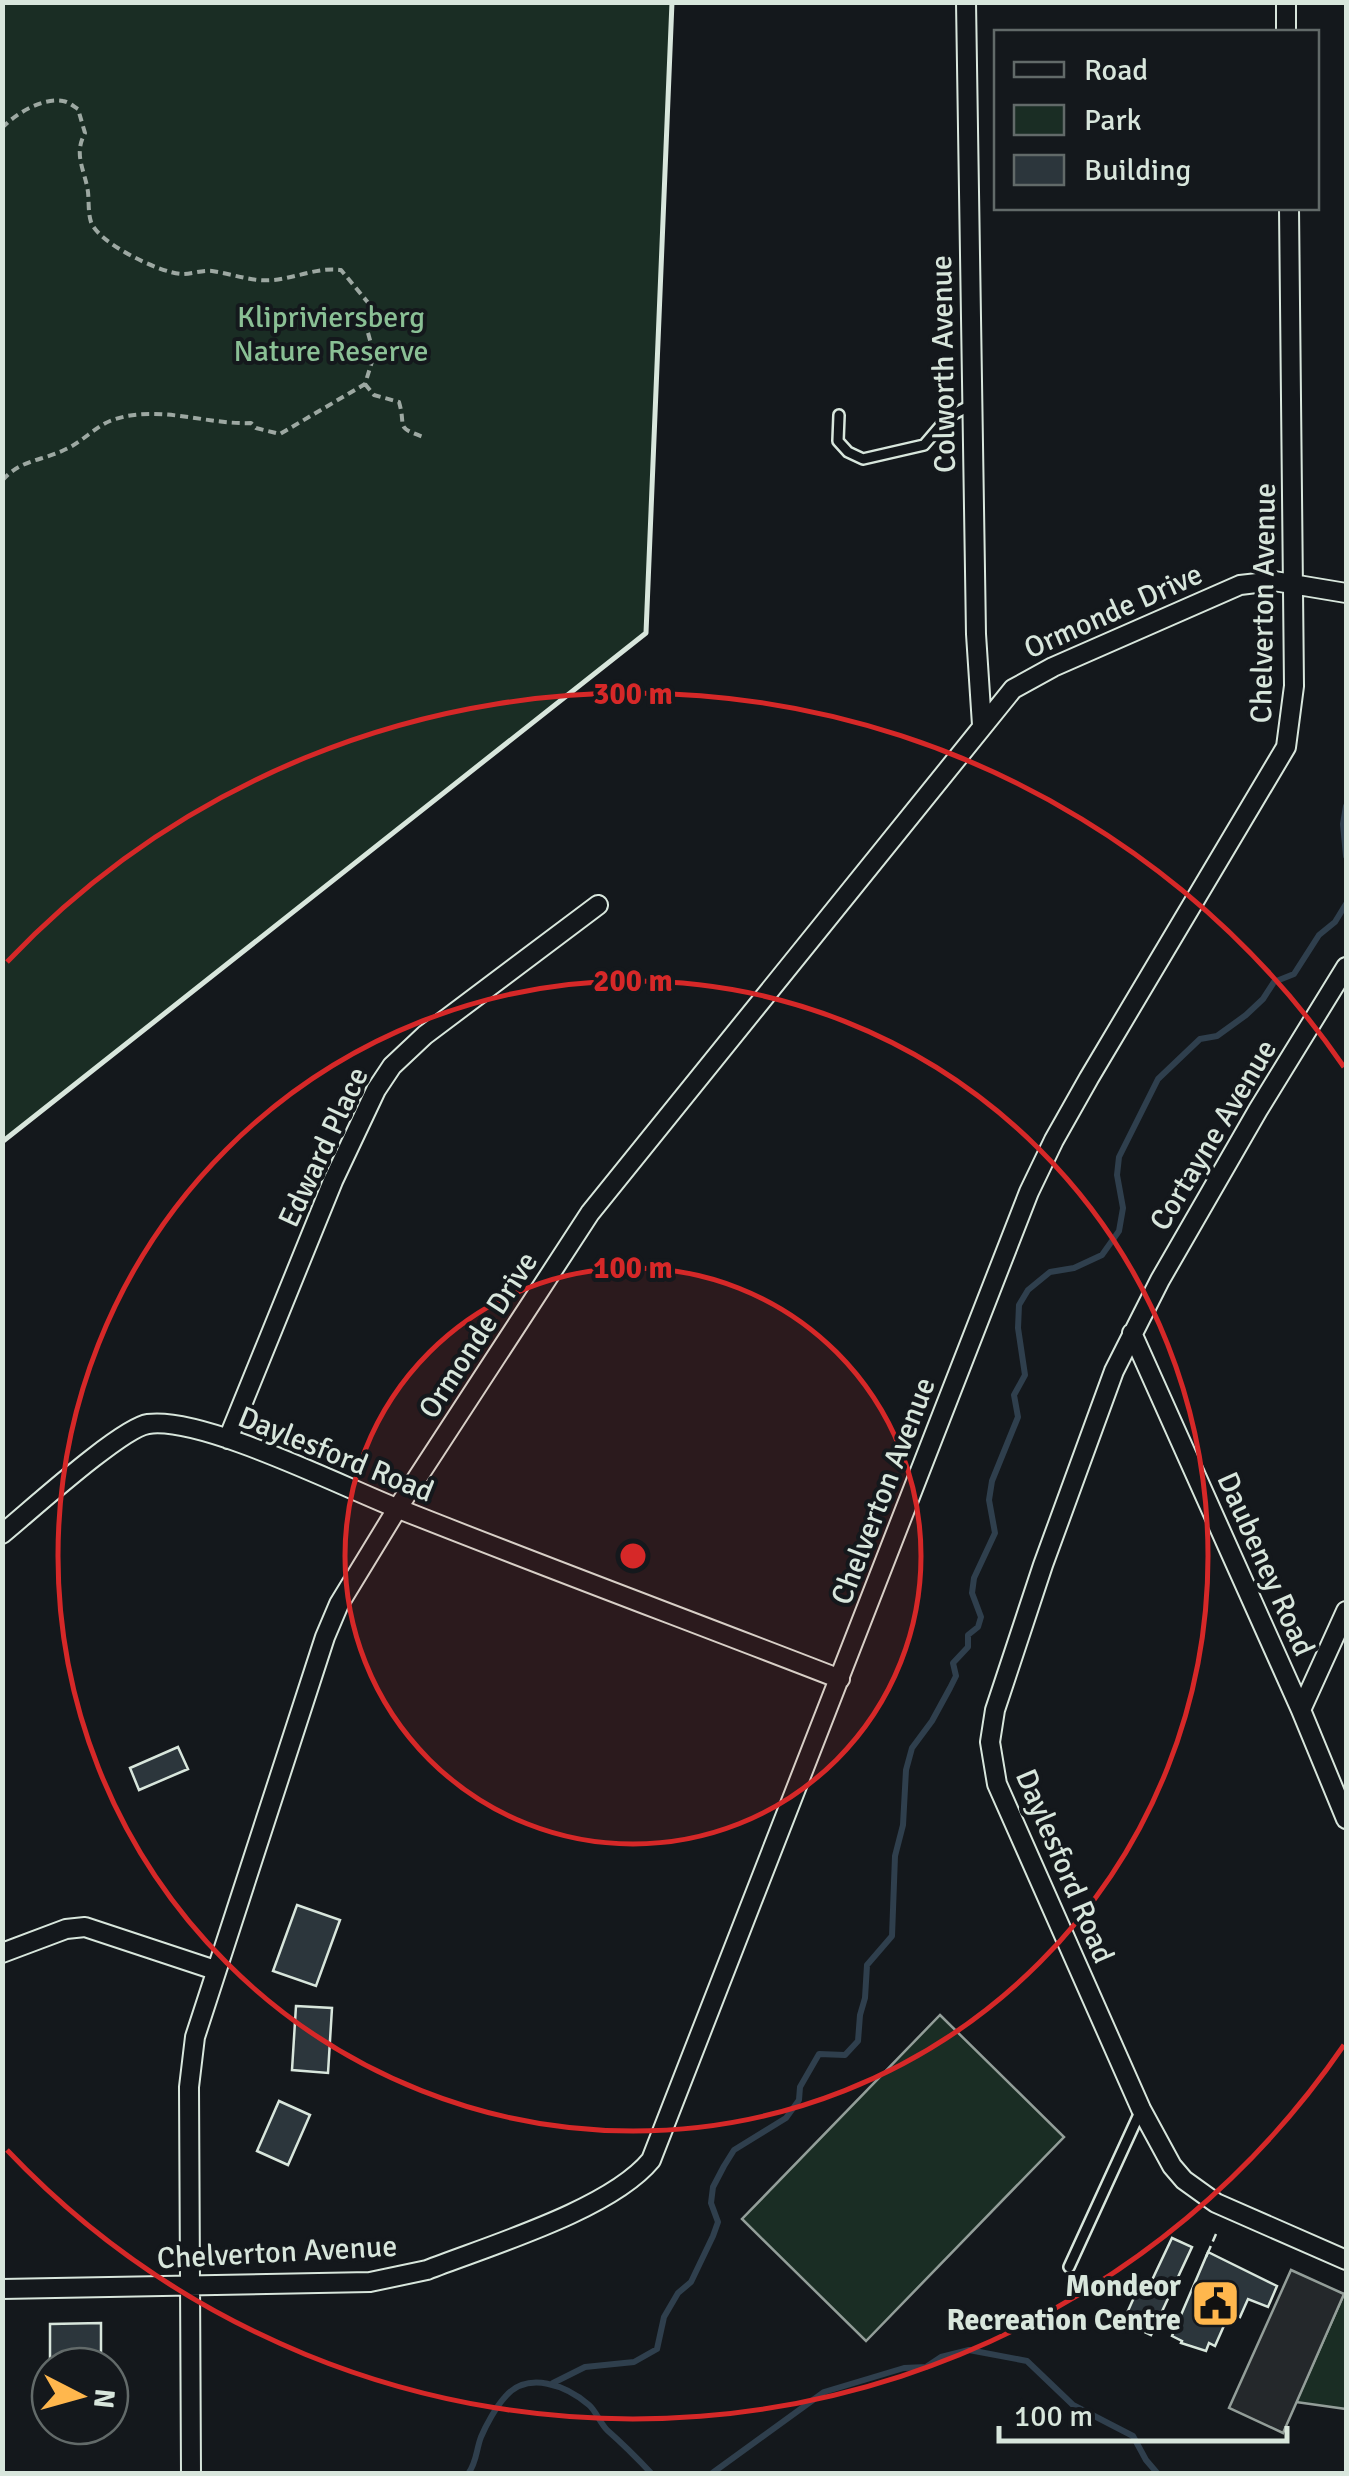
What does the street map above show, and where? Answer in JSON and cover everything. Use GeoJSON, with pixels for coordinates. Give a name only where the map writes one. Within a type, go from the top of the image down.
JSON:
{"type":"FeatureCollection","features":[{"type":"Feature","properties":{"kind":"street","name":"Colworth Avenue"},"geometry":{"type":"LineString","coordinates":[[966,2],[971,405],[982,724]]}},
{"type":"Feature","properties":{"kind":"street"},"geometry":{"type":"LineString","coordinates":[[1286,2],[1286,30]]}},
{"type":"Feature","properties":{"kind":"street","name":"Chelverton Avenue"},"geometry":{"type":"LineString","coordinates":[[2,2289],[370,2282],[399,2278],[601,2199],[638,2176],[660,2144],[1009,1240],[1054,1140],[1286,747],[1294,686],[1289,210]]}},
{"type":"Feature","properties":{"kind":"street","name":"Ormonde Drive"},"geometry":{"type":"LineString","coordinates":[[190,2474],[189,2087],[196,2037],[325,1637],[339,1604],[397,1509],[590,1213],[1013,689],[1052,667],[1240,586],[1262,581],[1346,593]]}},
{"type":"Feature","properties":{"kind":"street","name":"Edward Place"},"geometry":{"type":"LineString","coordinates":[[228,1439],[333,1181],[376,1090],[392,1066],[425,1035],[598,905]]}},
{"type":"Feature","properties":{"kind":"street","name":"Cortayne Avenue"},"geometry":{"type":"LineString","coordinates":[[1132,1332],[1258,1110],[1346,967]]}},
{"type":"Feature","properties":{"kind":"street","name":"Daylesford Road"},"geometry":{"type":"LineString","coordinates":[[1132,1332],[1042,1564],[994,1710],[990,1742],[998,1784],[1141,2109],[1172,2166],[1202,2194],[1346,2260]]}},
{"type":"Feature","properties":{"kind":"street","name":"Daubeney Road"},"geometry":{"type":"LineString","coordinates":[[1132,1332],[1346,1819]]}},
{"type":"Feature","properties":{"kind":"street","name":"Daylesford Road"},"geometry":{"type":"LineString","coordinates":[[2,1534],[91,1460],[140,1426],[165,1424],[228,1439],[397,1509],[840,1679]]}},
{"type":"Feature","properties":{"kind":"street"},"geometry":{"type":"LineString","coordinates":[[1301,1710],[1346,1611]]}},
{"type":"Feature","properties":{"kind":"street"},"geometry":{"type":"LineString","coordinates":[[2,1953],[66,1928],[85,1927],[215,1970]]}},
{"type":"Feature","properties":{"kind":"lane"},"geometry":{"type":"LineString","coordinates":[[839,415],[838,441],[863,460],[924,445],[948,416],[971,405]]}},
{"type":"Feature","properties":{"kind":"lane"},"geometry":{"type":"LineString","coordinates":[[1070,2266],[1141,2109]]}},
{"type":"Feature","properties":{"kind":"path"},"geometry":{"type":"LineString","coordinates":[[2,128],[12,118],[41,104],[62,100],[78,109],[85,133],[79,144],[80,168],[88,186],[91,224],[104,241],[162,270],[182,274],[208,270],[274,280],[326,268],[341,270],[370,305],[364,318],[374,355],[365,384],[280,434],[250,424],[221,424],[200,417],[152,413],[109,421],[61,452],[14,467],[2,481]]}},
{"type":"Feature","properties":{"kind":"path"},"geometry":{"type":"LineString","coordinates":[[365,384],[374,396],[399,402],[400,422],[405,430],[426,438]]}},
{"type":"Feature","properties":{"kind":"green space","name":"Klipriviersberg Nature Reserve"},"geometry":{"type":"Polygon","coordinates":[[[3,2],[672,3],[646,633],[3,1142],[3,2]]]}},
{"type":"Feature","properties":{"kind":"green space"},"geometry":{"type":"Polygon","coordinates":[[[940,2015],[1064,2137],[866,2341],[742,2219],[940,2015]]]}},
{"type":"Feature","properties":{"kind":"green space"},"geometry":{"type":"Polygon","coordinates":[[[1346,2291],[1346,2409],[1296,2402],[1344,2294],[1346,2291]]]}},
{"type":"Feature","properties":{"kind":"shaded area"},"geometry":{"type":"Polygon","coordinates":[[[1291,2270],[1344,2294],[1283,2433],[1229,2408],[1291,2270]]]}},
{"type":"Feature","properties":{"kind":"building"},"geometry":{"type":"Polygon","coordinates":[[[178,1747],[188,1769],[139,1790],[130,1768],[178,1747]]]}},
{"type":"Feature","properties":{"kind":"building"},"geometry":{"type":"Polygon","coordinates":[[[297,1905],[340,1920],[316,1986],[273,1971],[297,1905]]]}},
{"type":"Feature","properties":{"kind":"building"},"geometry":{"type":"Polygon","coordinates":[[[296,2006],[332,2008],[328,2073],[292,2070],[296,2006]]]}},
{"type":"Feature","properties":{"kind":"building"},"geometry":{"type":"Polygon","coordinates":[[[279,2101],[310,2115],[288,2165],[257,2151],[279,2101]]]}},
{"type":"Feature","properties":{"kind":"building"},"geometry":{"type":"Polygon","coordinates":[[[1172,2238],[1192,2247],[1151,2335],[1123,2322],[1136,2293],[1144,2297],[1172,2238]]]}},
{"type":"Feature","properties":{"kind":"building","name":"Mondeor Recreation Centre"},"geometry":{"type":"Polygon","coordinates":[[[1208,2252],[1277,2286],[1268,2307],[1248,2299],[1240,2317],[1230,2312],[1215,2346],[1209,2343],[1206,2351],[1172,2336],[1208,2252]]]}},
{"type":"Feature","properties":{"kind":"building"},"geometry":{"type":"Polygon","coordinates":[[[101,2323],[101,2346],[50,2346],[50,2324],[101,2323]]]}},
{"type":"Feature","properties":{"kind":"waterway"},"geometry":{"type":"LineString","coordinates":[[1346,806],[1346,856]]}},
{"type":"Feature","properties":{"kind":"waterway"},"geometry":{"type":"LineString","coordinates":[[553,2383],[585,2367],[634,2362],[657,2349],[664,2317],[678,2293],[691,2282],[713,2236],[718,2222],[711,2203],[713,2187],[734,2150],[786,2118],[799,2100],[800,2087],[819,2054],[845,2055],[858,2041],[867,1965],[892,1936],[895,1856],[903,1825],[906,1770],[912,1748],[950,1688],[956,1676],[953,1663],[968,1647],[968,1635],[978,1627],[981,1617],[972,1593],[974,1578],[995,1533],[989,1500],[992,1481],[1018,1417],[1014,1395],[1025,1375],[1019,1305],[1028,1290],[1050,1272],[1074,1268],[1102,1255],[1119,1231],[1123,1208],[1117,1175],[1119,1157],[1158,1079],[1200,1039],[1217,1036],[1263,999],[1274,982],[1294,974],[1319,935],[1335,922],[1346,904]]}},
{"type":"Feature","properties":{"kind":"waterway"},"geometry":{"type":"LineString","coordinates":[[711,2474],[824,2392],[904,2368],[926,2367],[941,2357],[969,2350],[1027,2361],[1073,2405],[1133,2436],[1158,2474]]}},
{"type":"Feature","properties":{"kind":"waterway"},"geometry":{"type":"LineString","coordinates":[[468,2474],[483,2432],[502,2401],[514,2389],[536,2383],[559,2387],[589,2405],[607,2430],[652,2474]]}},
{"type":"Feature","properties":{"kind":"fence"},"geometry":{"type":"LineString","coordinates":[[1206,2257],[1216,2234]]}},
{"type":"Feature","properties":{"kind":"wall"},"geometry":{"type":"LineString","coordinates":[[2,1142],[646,633],[672,2]]}},
{"type":"Feature","properties":{"kind":"place","name":"Mondeor Recreation Centre"},"geometry":{"type":"Point","coordinates":[1216,2303]}}]}
